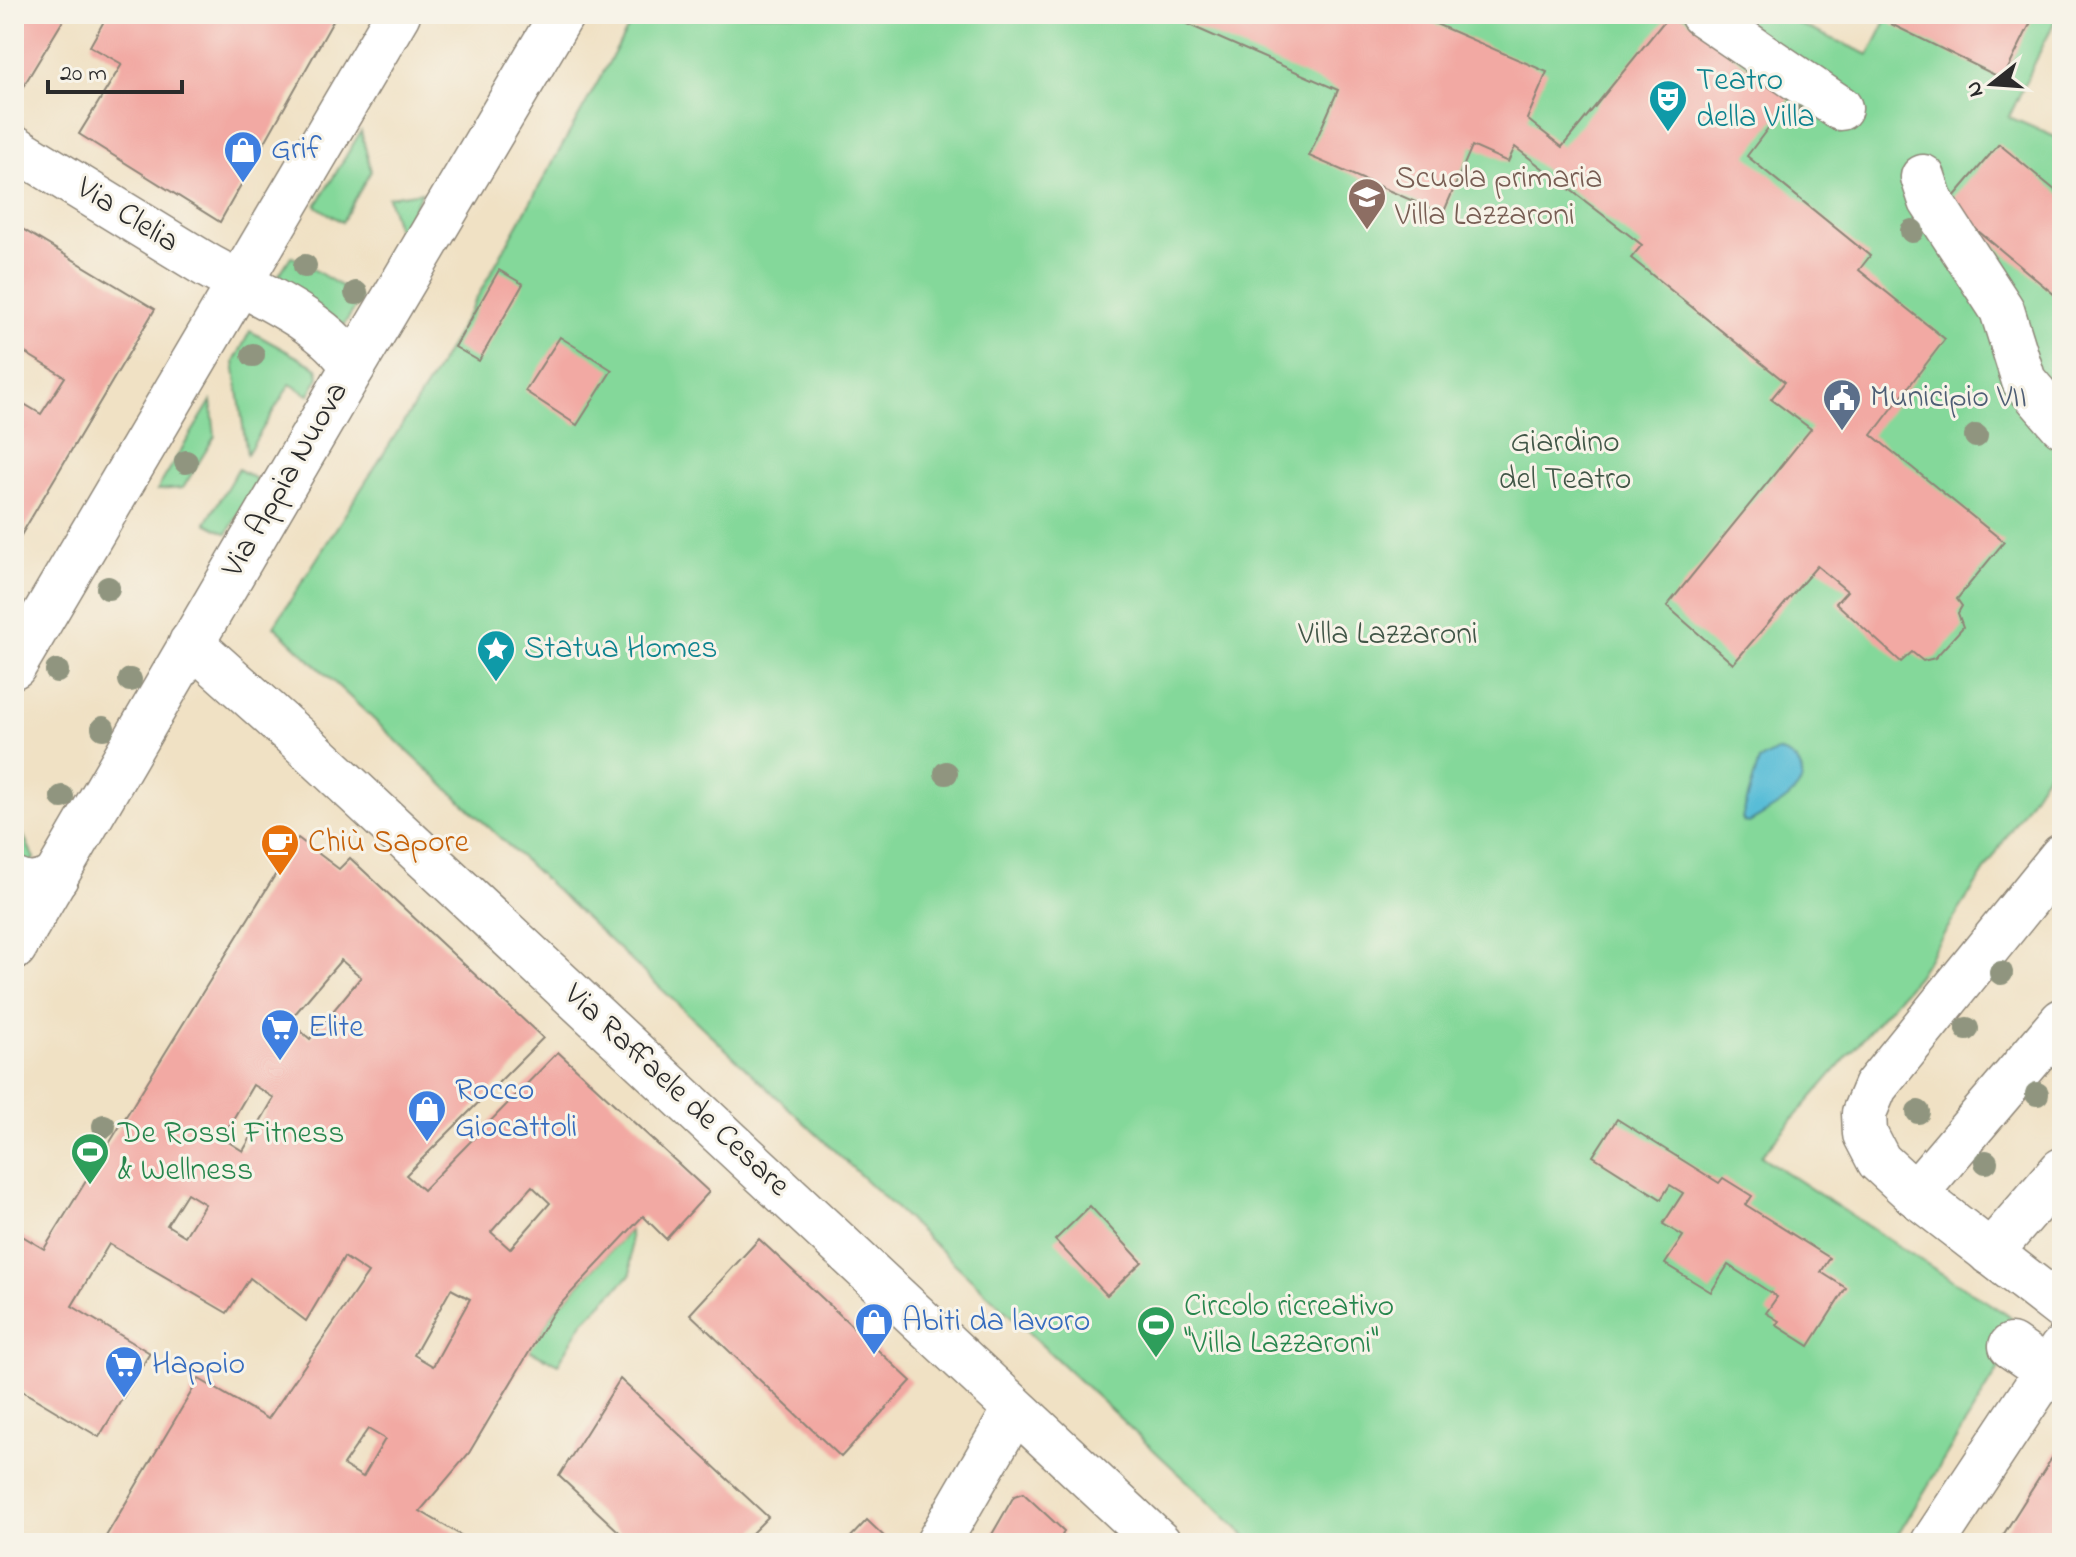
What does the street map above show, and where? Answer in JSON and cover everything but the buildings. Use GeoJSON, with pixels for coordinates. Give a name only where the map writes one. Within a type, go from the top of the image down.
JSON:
{"type":"FeatureCollection","features":[{"type":"Feature","properties":{"kind":"street"},"geometry":{"type":"LineString","coordinates":[[14,666],[398,14]]}},
{"type":"Feature","properties":{"kind":"street","name":"Via Appia Nuova"},"geometry":{"type":"LineString","coordinates":[[14,948],[35,878],[191,643],[562,14]]}},
{"type":"Feature","properties":{"kind":"street"},"geometry":{"type":"LineString","coordinates":[[1702,14],[1840,108]]}},
{"type":"Feature","properties":{"kind":"street","name":"Via Clelia"},"geometry":{"type":"LineString","coordinates":[[14,147],[323,332],[341,349],[353,367]]}},
{"type":"Feature","properties":{"kind":"street"},"geometry":{"type":"LineString","coordinates":[[1923,177],[1931,201],[2002,310],[2024,381],[2062,425]]}},
{"type":"Feature","properties":{"kind":"street","name":"Via Raffaele de Cesare"},"geometry":{"type":"LineString","coordinates":[[191,643],[329,768],[1159,1543]]}},
{"type":"Feature","properties":{"kind":"street"},"geometry":{"type":"LineString","coordinates":[[2062,856],[1875,1087],[1864,1113],[1865,1134],[1879,1161],[1915,1194],[2062,1308]]}},
{"type":"Feature","properties":{"kind":"street"},"geometry":{"type":"LineString","coordinates":[[1915,1194],[2062,1021]]}},
{"type":"Feature","properties":{"kind":"street"},"geometry":{"type":"LineString","coordinates":[[1990,1253],[2062,1170]]}},
{"type":"Feature","properties":{"kind":"street"},"geometry":{"type":"LineString","coordinates":[[1933,1543],[2040,1355]]}},
{"type":"Feature","properties":{"kind":"street"},"geometry":{"type":"LineString","coordinates":[[938,1543],[1015,1410]]}},
{"type":"Feature","properties":{"kind":"green space","name":"Villa Lazzaroni"},"geometry":{"type":"Polygon","coordinates":[[[636,14],[1776,14],[1869,55],[1886,21],[1870,14],[2058,14],[2009,117],[2062,140],[2062,750],[1917,976],[1761,1156],[2025,1326],[1893,1543],[1253,1543],[274,626],[433,376],[636,14]]]}},
{"type":"Feature","properties":{"kind":"green space"},"geometry":{"type":"Polygon","coordinates":[[[361,131],[371,171],[342,222],[316,206],[361,131]]]}},
{"type":"Feature","properties":{"kind":"green space"},"geometry":{"type":"Polygon","coordinates":[[[422,192],[399,234],[388,197],[422,192]]]}},
{"type":"Feature","properties":{"kind":"green space"},"geometry":{"type":"Polygon","coordinates":[[[291,256],[361,298],[344,325],[274,283],[291,256]]]}},
{"type":"Feature","properties":{"kind":"green space"},"geometry":{"type":"Polygon","coordinates":[[[250,331],[317,368],[319,377],[309,395],[290,384],[247,454],[234,362],[250,331]]]}},
{"type":"Feature","properties":{"kind":"green space"},"geometry":{"type":"Polygon","coordinates":[[[211,401],[215,436],[183,488],[157,490],[211,401]]]}},
{"type":"Feature","properties":{"kind":"green space"},"geometry":{"type":"Polygon","coordinates":[[[238,469],[258,480],[227,534],[206,523],[238,469]]]}},
{"type":"Feature","properties":{"kind":"green space"},"geometry":{"type":"Polygon","coordinates":[[[14,815],[34,858],[30,865],[14,857],[14,815]]]}},
{"type":"Feature","properties":{"kind":"green space"},"geometry":{"type":"Polygon","coordinates":[[[630,1230],[631,1274],[583,1322],[558,1364],[529,1350],[553,1312],[630,1230]]]}},
{"type":"Feature","properties":{"kind":"water"},"geometry":{"type":"Polygon","coordinates":[[[1777,751],[1790,756],[1799,765],[1802,775],[1800,783],[1795,792],[1777,807],[1749,823],[1744,822],[1742,818],[1759,761],[1777,751]]]}},
{"type":"Feature","properties":{"kind":"place","name":"Teatro della Villa"},"geometry":{"type":"Point","coordinates":[1668,133]}},
{"type":"Feature","properties":{"kind":"place","name":"Grif"},"geometry":{"type":"Point","coordinates":[243,184]}},
{"type":"Feature","properties":{"kind":"place","name":"Scuola primaria Villa Lazzaroni"},"geometry":{"type":"Point","coordinates":[1367,231]}},
{"type":"Feature","properties":{"kind":"place","name":"Municipio VII"},"geometry":{"type":"Point","coordinates":[1842,432]}},
{"type":"Feature","properties":{"kind":"place","name":"Statua Homes"},"geometry":{"type":"Point","coordinates":[496,683]}},
{"type":"Feature","properties":{"kind":"place","name":"Chiù Sapore"},"geometry":{"type":"Point","coordinates":[280,877]}},
{"type":"Feature","properties":{"kind":"place","name":"Elite"},"geometry":{"type":"Point","coordinates":[280,1062]}},
{"type":"Feature","properties":{"kind":"place","name":"Rocco Giocattoli"},"geometry":{"type":"Point","coordinates":[427,1143]}},
{"type":"Feature","properties":{"kind":"place","name":"De Rossi Fitness & Wellness"},"geometry":{"type":"Point","coordinates":[90,1186]}},
{"type":"Feature","properties":{"kind":"place","name":"Abiti da lavoro"},"geometry":{"type":"Point","coordinates":[874,1356]}},
{"type":"Feature","properties":{"kind":"place","name":"Circolo ricreativo \"Villa Lazzaroni\""},"geometry":{"type":"Point","coordinates":[1156,1359]}},
{"type":"Feature","properties":{"kind":"place","name":"Happio"},"geometry":{"type":"Point","coordinates":[124,1399]}},
{"type":"Feature","properties":{"kind":"park label","name":"Giardino del Teatro"},"geometry":{"type":"Point","coordinates":[1565,462]}}]}
